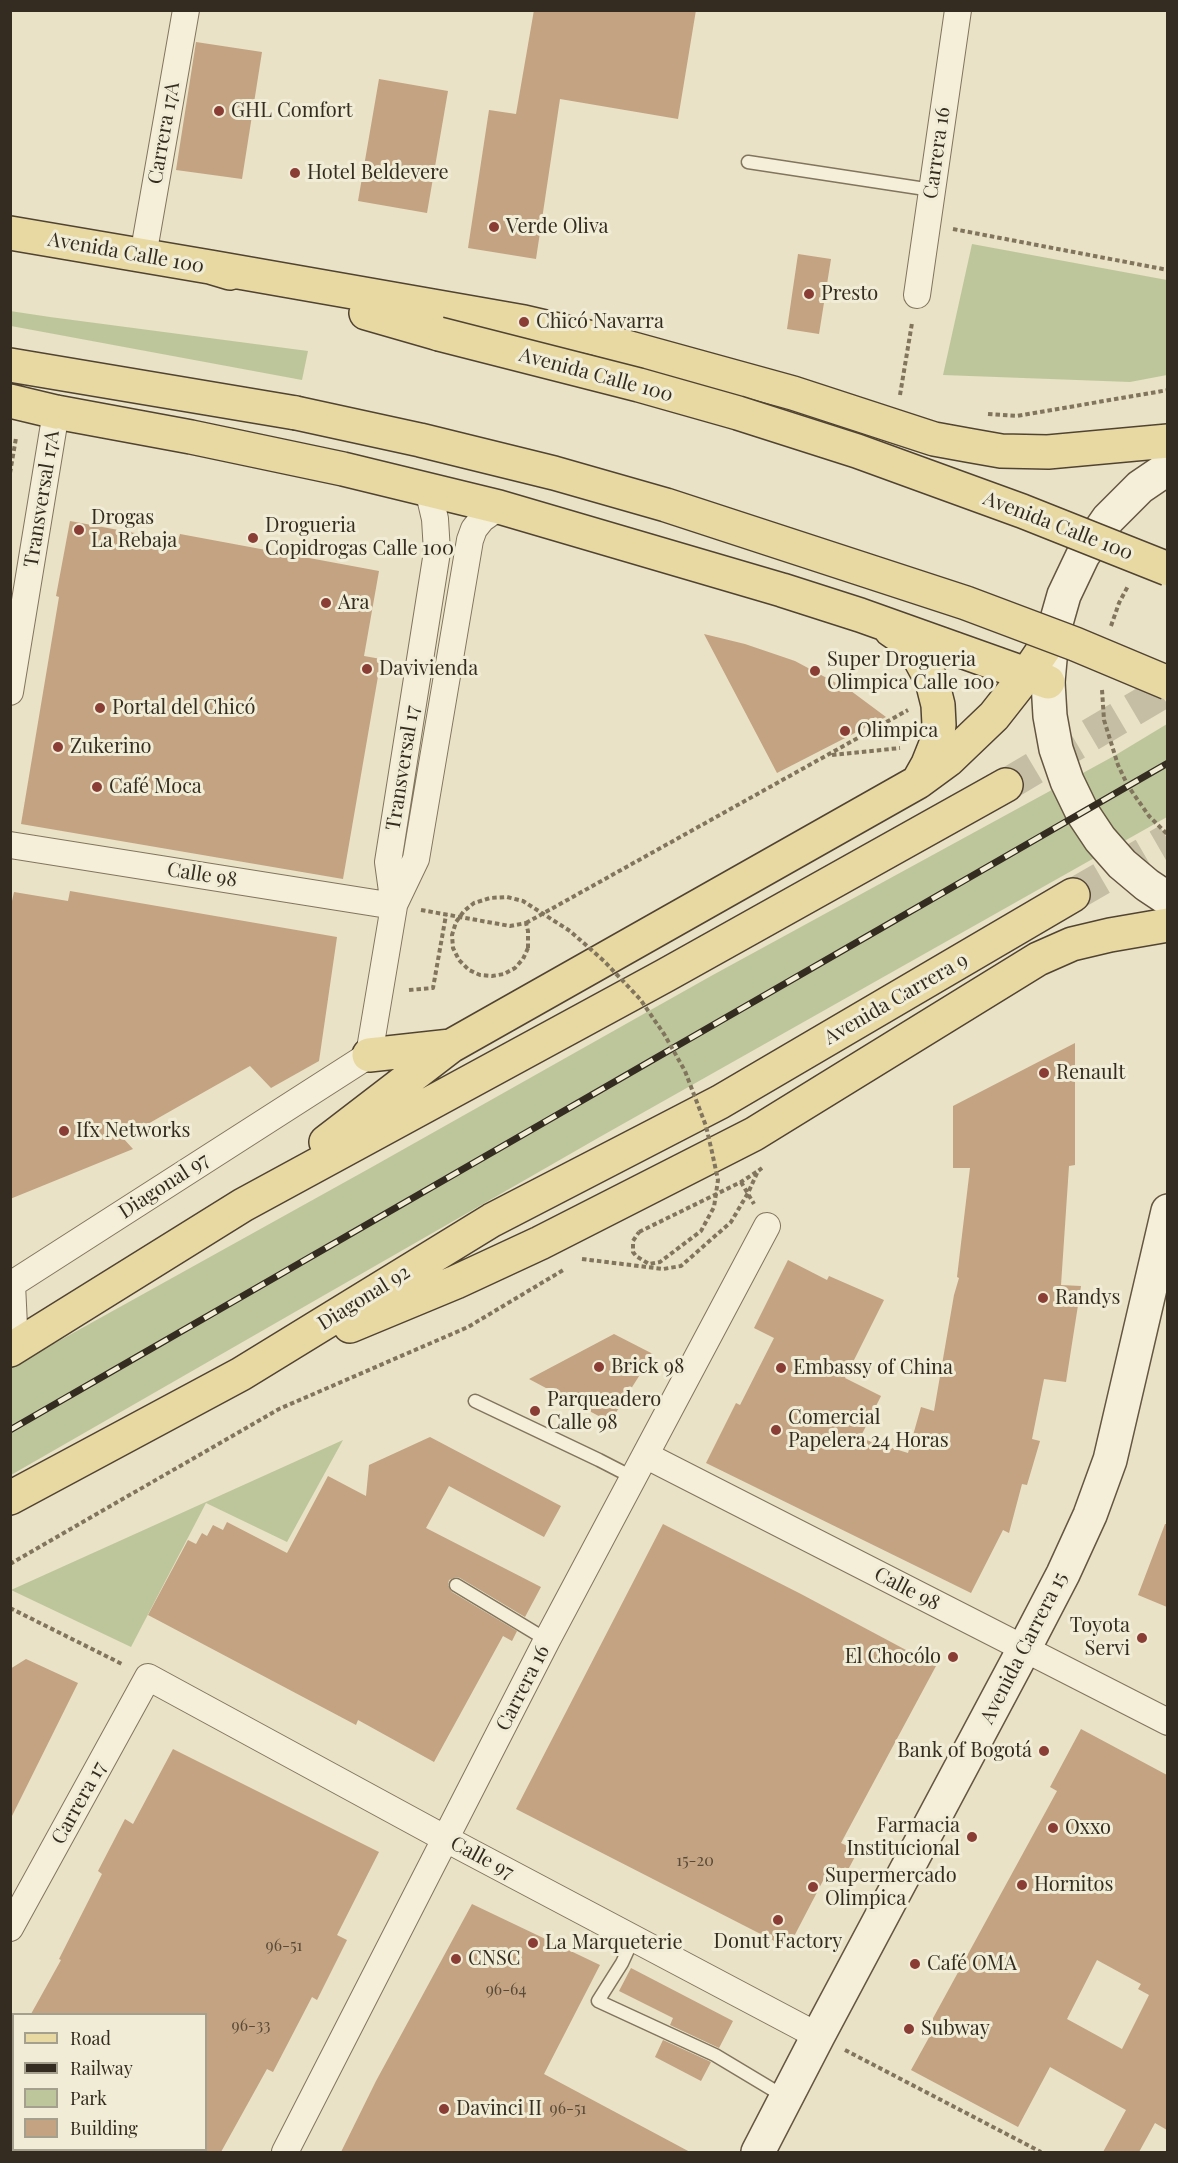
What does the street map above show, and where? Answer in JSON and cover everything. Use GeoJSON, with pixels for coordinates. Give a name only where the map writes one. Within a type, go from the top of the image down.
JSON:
{"type":"FeatureCollection","features":[{"type":"Feature","properties":{"kind":"main road","name":"Avenida Calle 100"},"geometry":{"type":"LineString","coordinates":[[10,233],[210,267],[439,334],[738,413],[857,451],[1022,510],[1167,568]]}},
{"type":"Feature","properties":{"kind":"main road"},"geometry":{"type":"LineString","coordinates":[[210,267],[524,322],[597,339],[793,393],[934,439],[1001,451],[1048,452],[1167,441]]}},
{"type":"Feature","properties":{"kind":"main road"},"geometry":{"type":"LineString","coordinates":[[10,365],[296,413],[554,473],[666,505],[966,603],[1075,644],[1167,683]]}},
{"type":"Feature","properties":{"kind":"main road"},"geometry":{"type":"LineString","coordinates":[[10,401],[56,412],[191,437],[428,489],[499,507],[704,566],[860,615],[1037,678]]}},
{"type":"Feature","properties":{"kind":"main road"},"geometry":{"type":"LineString","coordinates":[[243,1205],[451,1046],[918,782],[948,760],[1037,678],[1064,595],[1083,555],[1108,519],[1140,487],[1167,468]]}},
{"type":"Feature","properties":{"kind":"main road"},"geometry":{"type":"LineString","coordinates":[[860,615],[883,624],[904,639],[920,659],[932,681],[938,705],[939,725],[936,744],[918,782]]}},
{"type":"Feature","properties":{"kind":"main road"},"geometry":{"type":"LineString","coordinates":[[1037,678],[1050,716],[1056,748],[1067,781],[1082,812],[1100,839],[1122,864],[1167,899]]}},
{"type":"Feature","properties":{"kind":"main road"},"geometry":{"type":"LineString","coordinates":[[13,1349],[243,1205],[666,975],[1006,785]]}},
{"type":"Feature","properties":{"kind":"main road","name":"Avenida Carrera 9"},"geometry":{"type":"LineString","coordinates":[[720,1102],[1073,895]]}},
{"type":"Feature","properties":{"kind":"main road"},"geometry":{"type":"LineString","coordinates":[[241,1374],[456,1282],[540,1243],[754,1134],[1038,959],[1072,944],[1110,934],[1167,925]]}},
{"type":"Feature","properties":{"kind":"main road"},"geometry":{"type":"LineString","coordinates":[[369,1055],[451,1046]]}},
{"type":"Feature","properties":{"kind":"main road","name":"Diagonal 92"},"geometry":{"type":"LineString","coordinates":[[10,1498],[241,1374],[492,1220],[720,1102]]}},
{"type":"Feature","properties":{"kind":"main road","name":"Avenida Carrera 15"},"geometry":{"type":"LineString","coordinates":[[758,2152],[1024,1649],[1063,1574],[1090,1515],[1110,1460],[1167,1211]]}},
{"type":"Feature","properties":{"kind":"street","name":"Carrera 17A"},"geometry":{"type":"LineString","coordinates":[[143,256],[186,10]]}},
{"type":"Feature","properties":{"kind":"street","name":"Carrera 16"},"geometry":{"type":"LineString","coordinates":[[917,295],[958,10]]}},
{"type":"Feature","properties":{"kind":"street","name":"Transversal 17A"},"geometry":{"type":"LineString","coordinates":[[10,692],[56,412]]}},
{"type":"Feature","properties":{"kind":"street","name":"Transversal 17"},"geometry":{"type":"LineString","coordinates":[[394,906],[388,862],[437,552],[435,519],[428,489]]}},
{"type":"Feature","properties":{"kind":"street","name":"Transversal 17"},"geometry":{"type":"LineString","coordinates":[[369,1055],[394,906],[416,859],[470,540],[474,529],[482,519],[499,507]]}},
{"type":"Feature","properties":{"kind":"street","name":"Calle 98"},"geometry":{"type":"LineString","coordinates":[[10,845],[394,906]]}},
{"type":"Feature","properties":{"kind":"street","name":"Diagonal 97"},"geometry":{"type":"LineString","coordinates":[[13,1349],[11,1285],[369,1055]]}},
{"type":"Feature","properties":{"kind":"street","name":"Carrera 16"},"geometry":{"type":"LineString","coordinates":[[285,2152],[547,1640],[647,1456],[767,1226]]}},
{"type":"Feature","properties":{"kind":"street","name":"Calle 98"},"geometry":{"type":"LineString","coordinates":[[647,1456],[1167,1722]]}},
{"type":"Feature","properties":{"kind":"street","name":"Calle 97"},"geometry":{"type":"LineString","coordinates":[[148,1677],[446,1839],[818,2036]]}},
{"type":"Feature","properties":{"kind":"street","name":"Carrera 17"},"geometry":{"type":"LineString","coordinates":[[10,1928],[148,1677]]}},
{"type":"Feature","properties":{"kind":"lane"},"geometry":{"type":"LineString","coordinates":[[748,162],[932,190]]}},
{"type":"Feature","properties":{"kind":"lane"},"geometry":{"type":"LineString","coordinates":[[475,1401],[634,1478]]}},
{"type":"Feature","properties":{"kind":"lane"},"geometry":{"type":"LineString","coordinates":[[456,1585],[547,1640]]}},
{"type":"Feature","properties":{"kind":"lane"},"geometry":{"type":"LineString","coordinates":[[633,1939],[622,1963],[598,2001],[715,2055],[786,2098]]}},
{"type":"Feature","properties":{"kind":"path"},"geometry":{"type":"LineString","coordinates":[[927,224],[1167,270]]}},
{"type":"Feature","properties":{"kind":"path"},"geometry":{"type":"LineString","coordinates":[[894,426],[917,295]]}},
{"type":"Feature","properties":{"kind":"path"},"geometry":{"type":"LineString","coordinates":[[10,473],[16,438]]}},
{"type":"Feature","properties":{"kind":"path"},"geometry":{"type":"LineString","coordinates":[[394,906],[510,926],[526,923],[912,708]]}},
{"type":"Feature","properties":{"kind":"path"},"geometry":{"type":"LineString","coordinates":[[829,755],[936,744]]}},
{"type":"Feature","properties":{"kind":"path"},"geometry":{"type":"LineString","coordinates":[[526,923],[528,948],[523,959],[515,968],[504,974],[480,975],[469,970],[459,960],[453,948],[452,935],[456,922],[464,911],[474,903],[490,898],[523,901],[570,932],[604,961],[640,999],[664,1034],[685,1071],[706,1126],[718,1180],[714,1207],[706,1223],[701,1231],[660,1262],[649,1263],[636,1256],[633,1252],[633,1241],[639,1232],[707,1197],[741,1182],[758,1171]]}},
{"type":"Feature","properties":{"kind":"path"},"geometry":{"type":"LineString","coordinates":[[379,993],[433,988],[446,915]]}},
{"type":"Feature","properties":{"kind":"path"},"geometry":{"type":"LineString","coordinates":[[10,1608],[148,1677]]}},
{"type":"Feature","properties":{"kind":"path"},"geometry":{"type":"LineString","coordinates":[[818,2036],[1041,2152]]}},
{"type":"Feature","properties":{"kind":"green space"},"geometry":{"type":"Polygon","coordinates":[[[972,244],[1167,280],[1167,375],[1130,382],[943,375],[972,244]]]}},
{"type":"Feature","properties":{"kind":"green space"},"geometry":{"type":"Polygon","coordinates":[[[10,311],[308,351],[302,380],[11,326],[10,311]]]}},
{"type":"Feature","properties":{"kind":"green space"},"geometry":{"type":"Polygon","coordinates":[[[1167,724],[1167,817],[598,1138],[11,1475],[10,1368],[711,976],[1114,756],[1167,724]]]}},
{"type":"Feature","properties":{"kind":"green space"},"geometry":{"type":"Polygon","coordinates":[[[343,1440],[287,1542],[206,1503],[131,1647],[11,1590],[343,1440]]]}},
{"type":"Feature","properties":{"kind":"building"},"geometry":{"type":"Polygon","coordinates":[[[534,10],[696,10],[678,119],[560,99],[536,259],[468,248],[489,110],[516,114],[534,10]]]}},
{"type":"Feature","properties":{"kind":"building","name":"GHL Comfort"},"geometry":{"type":"Polygon","coordinates":[[[196,42],[262,52],[242,179],[176,170],[196,42]]]}},
{"type":"Feature","properties":{"kind":"building"},"geometry":{"type":"Polygon","coordinates":[[[379,79],[448,91],[427,213],[358,201],[379,79]]]}},
{"type":"Feature","properties":{"kind":"building","name":"Presto"},"geometry":{"type":"Polygon","coordinates":[[[798,254],[831,259],[819,334],[787,329],[798,254]]]}},
{"type":"Feature","properties":{"kind":"building"},"geometry":{"type":"Polygon","coordinates":[[[70,521],[178,541],[180,534],[379,571],[364,656],[381,659],[343,879],[21,824],[59,597],[56,596],[70,521]]]}},
{"type":"Feature","properties":{"kind":"building"},"geometry":{"type":"Polygon","coordinates":[[[704,634],[745,644],[795,661],[851,691],[886,717],[777,773],[704,634]]]}},
{"type":"Feature","properties":{"kind":"building"},"geometry":{"type":"Polygon","coordinates":[[[70,891],[337,937],[319,1061],[271,1088],[250,1066],[123,1138],[133,1149],[10,1199],[10,910],[14,892],[68,901],[70,891]]]}},
{"type":"Feature","properties":{"kind":"building"},"geometry":{"type":"Polygon","coordinates":[[[1075,1043],[1075,1165],[1069,1166],[1061,1285],[1081,1286],[1066,1382],[1044,1379],[1032,1439],[1040,1441],[1027,1485],[1022,1484],[1009,1533],[1003,1530],[971,1593],[706,1463],[736,1403],[740,1405],[774,1338],[754,1328],[788,1260],[827,1280],[829,1276],[884,1300],[845,1378],[881,1396],[860,1438],[908,1453],[921,1407],[934,1411],[959,1278],[957,1277],[970,1168],[953,1168],[953,1106],[1075,1043]]]}},
{"type":"Feature","properties":{"kind":"building","name":"Brick 98"},"geometry":{"type":"Polygon","coordinates":[[[614,1334],[653,1354],[610,1422],[529,1379],[614,1334]]]}},
{"type":"Feature","properties":{"kind":"building"},"geometry":{"type":"Polygon","coordinates":[[[430,1437],[561,1506],[544,1537],[449,1486],[426,1528],[541,1587],[525,1617],[460,1578],[449,1580],[448,1585],[452,1592],[517,1631],[512,1641],[503,1636],[434,1762],[358,1720],[356,1725],[148,1615],[188,1540],[196,1544],[202,1533],[207,1536],[213,1525],[223,1530],[227,1522],[287,1553],[328,1476],[366,1496],[369,1465],[430,1437]]]}},
{"type":"Feature","properties":{"kind":"building"},"geometry":{"type":"Polygon","coordinates":[[[663,1524],[936,1666],[841,1843],[858,1851],[842,1881],[827,1873],[788,1948],[516,1809],[663,1524]]]}},
{"type":"Feature","properties":{"kind":"building"},"geometry":{"type":"Polygon","coordinates":[[[1165,1524],[1167,1524],[1167,1607],[1138,1595],[1165,1524]]]}},
{"type":"Feature","properties":{"kind":"building"},"geometry":{"type":"Polygon","coordinates":[[[26,1659],[78,1683],[10,1820],[10,1669],[26,1659]]]}},
{"type":"Feature","properties":{"kind":"building"},"geometry":{"type":"Polygon","coordinates":[[[1081,1729],[1167,1775],[1167,2130],[1155,2123],[1139,2152],[1103,2152],[1126,2110],[1050,2067],[1018,2127],[911,2070],[937,2023],[932,2020],[1057,1791],[1050,1787],[1081,1729]],[[1097,1960],[1067,2019],[1122,2049],[1149,1995],[1138,1989],[1141,1984],[1097,1960]]]}},
{"type":"Feature","properties":{"kind":"building"},"geometry":{"type":"Polygon","coordinates":[[[173,1749],[379,1852],[337,1935],[347,1940],[317,2000],[312,1997],[273,2072],[267,2069],[221,2152],[206,2152],[207,2013],[32,2013],[61,1960],[59,1959],[102,1874],[98,1871],[125,1819],[133,1824],[173,1749]]]}},
{"type":"Feature","properties":{"kind":"building"},"geometry":{"type":"Polygon","coordinates":[[[472,1904],[600,1965],[544,2074],[690,2152],[341,2152],[376,2081],[472,1904]]]}},
{"type":"Feature","properties":{"kind":"building"},"geometry":{"type":"Polygon","coordinates":[[[631,1968],[733,2021],[719,2048],[670,2025],[673,2018],[619,1991],[631,1968]]]}},
{"type":"Feature","properties":{"kind":"building"},"geometry":{"type":"Polygon","coordinates":[[[663,2040],[711,2062],[701,2081],[655,2057],[663,2040]]]}},
{"type":"Feature","properties":{"kind":"tunnel"},"geometry":{"type":"LineString","coordinates":[[1006,785],[1168,689]]}},
{"type":"Feature","properties":{"kind":"tunnel"},"geometry":{"type":"LineString","coordinates":[[1073,895],[1168,840]]}},
{"type":"Feature","properties":{"kind":"railway"},"geometry":{"type":"LineString","coordinates":[[10,1430],[1168,763]]}},
{"type":"Feature","properties":{"kind":"place","name":"GHL Comfort"},"geometry":{"type":"Point","coordinates":[219,111]}},
{"type":"Feature","properties":{"kind":"place","name":"Hotel Beldevere"},"geometry":{"type":"Point","coordinates":[295,173]}},
{"type":"Feature","properties":{"kind":"place","name":"Verde Oliva"},"geometry":{"type":"Point","coordinates":[494,227]}},
{"type":"Feature","properties":{"kind":"place","name":"Presto"},"geometry":{"type":"Point","coordinates":[809,294]}},
{"type":"Feature","properties":{"kind":"place","name":"Chicó Navarra"},"geometry":{"type":"Point","coordinates":[524,322]}},
{"type":"Feature","properties":{"kind":"place","name":"Drogas La Rebaja"},"geometry":{"type":"Point","coordinates":[79,530]}},
{"type":"Feature","properties":{"kind":"place","name":"Drogueria Copidrogas Calle 100"},"geometry":{"type":"Point","coordinates":[253,538]}},
{"type":"Feature","properties":{"kind":"place","name":"Ara"},"geometry":{"type":"Point","coordinates":[326,603]}},
{"type":"Feature","properties":{"kind":"place","name":"Davivienda"},"geometry":{"type":"Point","coordinates":[367,669]}},
{"type":"Feature","properties":{"kind":"place","name":"Super Drogueria Olimpica Calle 100"},"geometry":{"type":"Point","coordinates":[815,671]}},
{"type":"Feature","properties":{"kind":"place","name":"Portal del Chicó"},"geometry":{"type":"Point","coordinates":[100,708]}},
{"type":"Feature","properties":{"kind":"place","name":"Olimpica"},"geometry":{"type":"Point","coordinates":[845,731]}},
{"type":"Feature","properties":{"kind":"place","name":"Zukerino"},"geometry":{"type":"Point","coordinates":[58,747]}},
{"type":"Feature","properties":{"kind":"place","name":"Café Moca"},"geometry":{"type":"Point","coordinates":[97,787]}},
{"type":"Feature","properties":{"kind":"place","name":"Renault"},"geometry":{"type":"Point","coordinates":[1044,1073]}},
{"type":"Feature","properties":{"kind":"place","name":"Ifx Networks"},"geometry":{"type":"Point","coordinates":[64,1131]}},
{"type":"Feature","properties":{"kind":"place","name":"Randys"},"geometry":{"type":"Point","coordinates":[1043,1298]}},
{"type":"Feature","properties":{"kind":"place","name":"Brick 98"},"geometry":{"type":"Point","coordinates":[599,1367]}},
{"type":"Feature","properties":{"kind":"place","name":"Embassy of China"},"geometry":{"type":"Point","coordinates":[781,1368]}},
{"type":"Feature","properties":{"kind":"place","name":"Parqueadero Calle 98"},"geometry":{"type":"Point","coordinates":[535,1411]}},
{"type":"Feature","properties":{"kind":"place","name":"Comercial Papelera 24 Horas"},"geometry":{"type":"Point","coordinates":[776,1430]}},
{"type":"Feature","properties":{"kind":"place","name":"Toyota Servi"},"geometry":{"type":"Point","coordinates":[1142,1638]}},
{"type":"Feature","properties":{"kind":"place","name":"El Chocólo"},"geometry":{"type":"Point","coordinates":[953,1657]}},
{"type":"Feature","properties":{"kind":"place","name":"Bank of Bogotá"},"geometry":{"type":"Point","coordinates":[1044,1751]}},
{"type":"Feature","properties":{"kind":"place","name":"Oxxo"},"geometry":{"type":"Point","coordinates":[1053,1828]}},
{"type":"Feature","properties":{"kind":"place","name":"Farmacia Institucional"},"geometry":{"type":"Point","coordinates":[972,1837]}},
{"type":"Feature","properties":{"kind":"place","name":"Hornitos"},"geometry":{"type":"Point","coordinates":[1022,1885]}},
{"type":"Feature","properties":{"kind":"place","name":"Supermercado Olimpica"},"geometry":{"type":"Point","coordinates":[813,1887]}},
{"type":"Feature","properties":{"kind":"place","name":"Donut Factory"},"geometry":{"type":"Point","coordinates":[778,1920]}},
{"type":"Feature","properties":{"kind":"place","name":"La Marqueterie"},"geometry":{"type":"Point","coordinates":[533,1943]}},
{"type":"Feature","properties":{"kind":"place","name":"CNSC"},"geometry":{"type":"Point","coordinates":[456,1959]}},
{"type":"Feature","properties":{"kind":"place","name":"Café OMA"},"geometry":{"type":"Point","coordinates":[915,1964]}},
{"type":"Feature","properties":{"kind":"place","name":"Subway"},"geometry":{"type":"Point","coordinates":[909,2029]}},
{"type":"Feature","properties":{"kind":"place","name":"Davinci II"},"geometry":{"type":"Point","coordinates":[444,2109]}}]}
